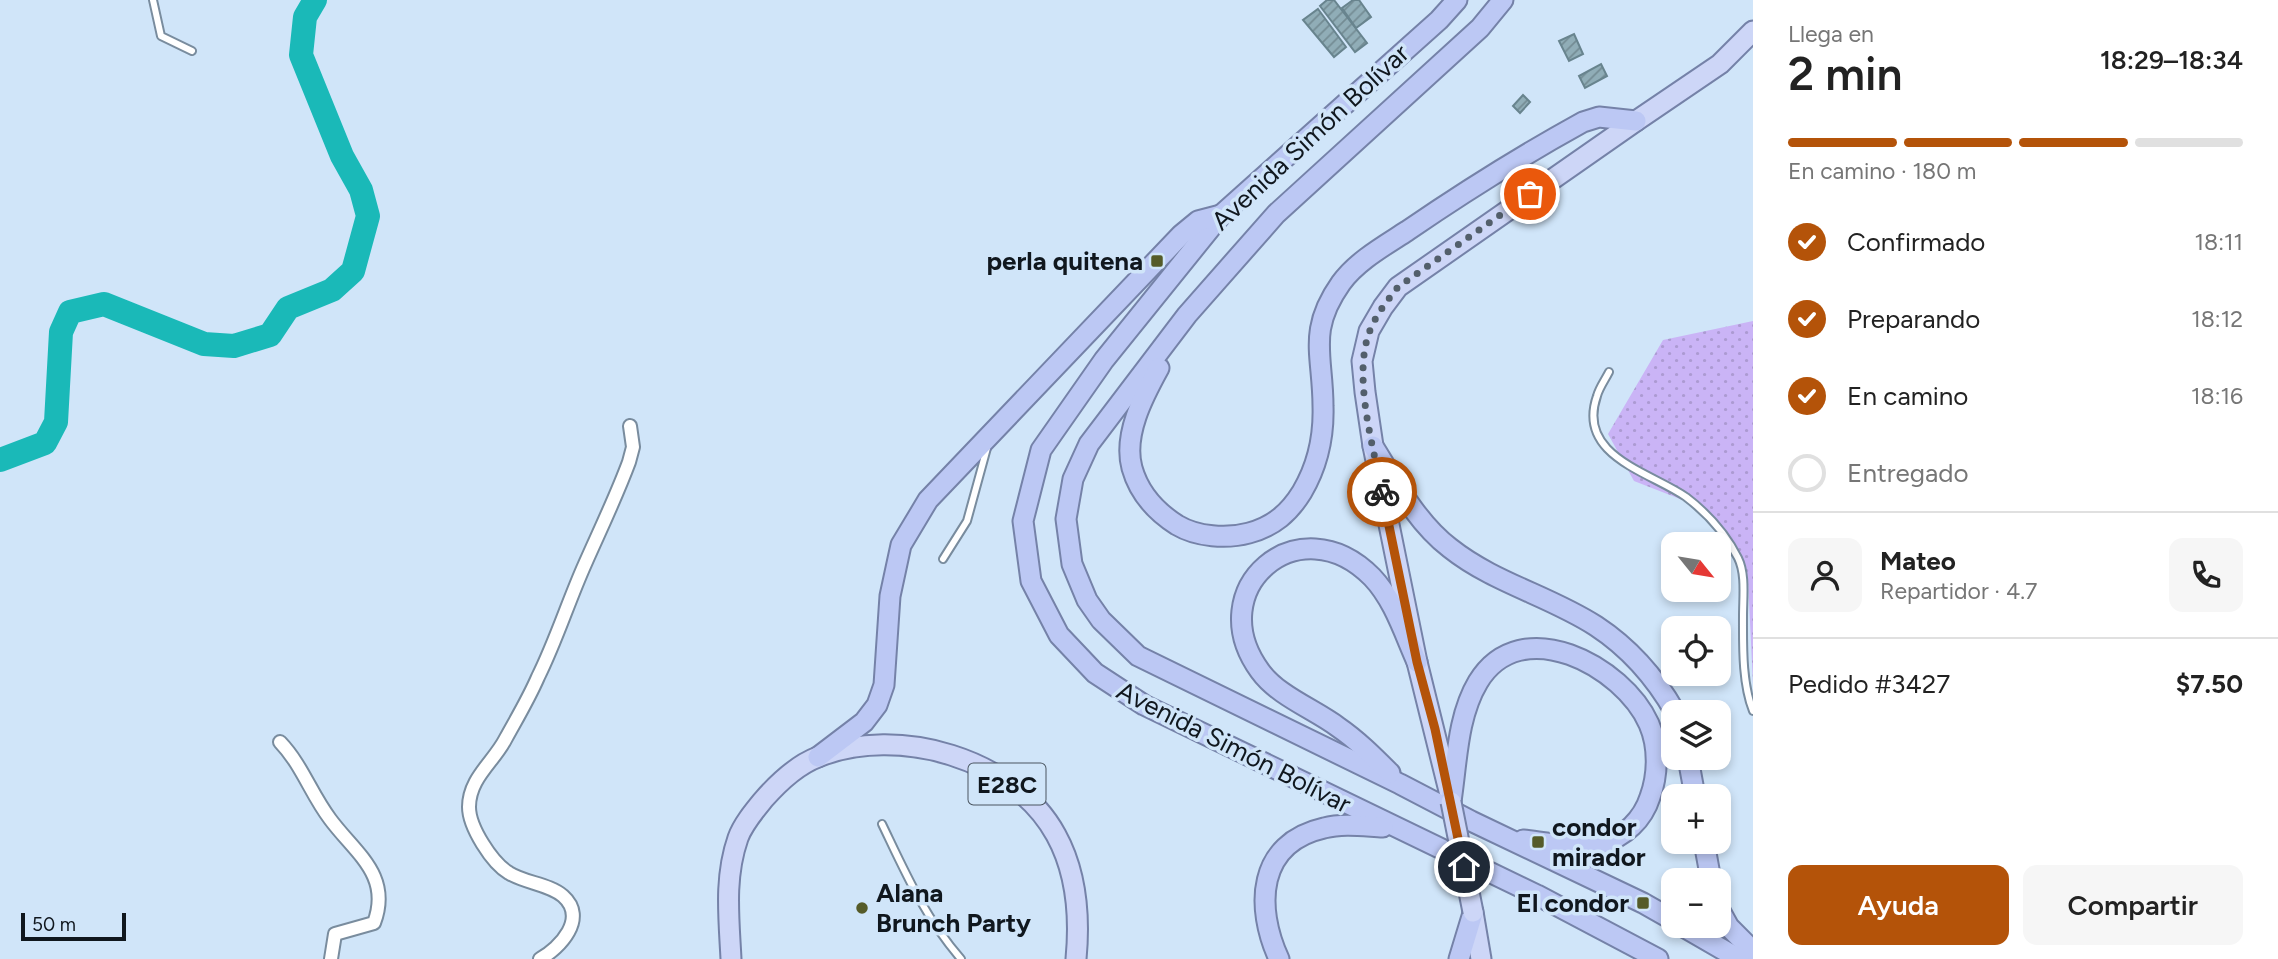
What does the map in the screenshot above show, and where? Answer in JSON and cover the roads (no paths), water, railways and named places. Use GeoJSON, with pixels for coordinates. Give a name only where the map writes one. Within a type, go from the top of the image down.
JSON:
{"type":"FeatureCollection","features":[{"type":"Feature","properties":{"kind":"highway","name":"Avenida Simón Bolívar"},"geometry":{"type":"LineString","coordinates":[[1457,0],[1439,20],[1221,215],[1104,360],[1041,450],[1023,521],[1031,581],[1059,635],[1095,673],[1144,705],[1393,828],[1537,895],[1658,959]]}},
{"type":"Feature","properties":{"kind":"highway","name":"Avenida Simón Bolívar"},"geometry":{"type":"LineString","coordinates":[[1503,0],[1479,27],[1276,214],[1187,316],[1089,444],[1073,479],[1066,519],[1072,564],[1087,600],[1101,620],[1139,656],[1661,913]]}},
{"type":"Feature","properties":{"kind":"highway"},"geometry":{"type":"LineString","coordinates":[[1187,316],[1137,414],[1130,439],[1130,461],[1136,482],[1146,499],[1181,527],[1219,537],[1242,535],[1263,529],[1283,517],[1295,503],[1317,460],[1323,424],[1318,352],[1320,328],[1326,307],[1342,281],[1364,260],[1432,214],[1583,122],[1599,117],[1636,121]]}},
{"type":"Feature","properties":{"kind":"highway"},"geometry":{"type":"LineString","coordinates":[[818,757],[864,722],[877,705],[884,685],[890,596],[901,545],[928,500],[1181,234],[1198,221],[1221,215]]}},
{"type":"Feature","properties":{"kind":"highway"},"geometry":{"type":"LineString","coordinates":[[1373,446],[1424,523],[1448,547],[1482,571],[1594,625],[1640,662],[1659,684],[1668,700]]}},
{"type":"Feature","properties":{"kind":"highway"},"geometry":{"type":"LineString","coordinates":[[1400,784],[1365,747],[1281,690],[1261,673],[1245,646],[1242,630],[1242,611],[1247,589],[1267,562],[1294,550],[1311,549],[1348,558],[1374,579],[1387,597],[1417,662]]}},
{"type":"Feature","properties":{"kind":"highway"},"geometry":{"type":"LineString","coordinates":[[1451,802],[1461,730],[1468,706],[1478,682],[1491,665],[1508,654],[1527,650],[1549,650],[1573,655],[1593,664],[1611,676],[1626,691],[1650,725],[1655,743],[1655,783],[1641,818],[1626,832],[1604,842],[1578,846],[1508,839]]}},
{"type":"Feature","properties":{"kind":"highway"},"geometry":{"type":"LineString","coordinates":[[1279,959],[1266,923],[1263,902],[1265,884],[1285,848],[1301,835],[1323,828],[1345,825],[1393,828]]}},
{"type":"Feature","properties":{"kind":"highway"},"geometry":{"type":"LineString","coordinates":[[1459,959],[1473,912]]}},
{"type":"Feature","properties":{"kind":"highway"},"geometry":{"type":"LineString","coordinates":[[1580,919],[1629,959]]}},
{"type":"Feature","properties":{"kind":"highway"},"geometry":{"type":"LineString","coordinates":[[1731,929],[1753,951]]}},
{"type":"Feature","properties":{"kind":"highway"},"geometry":{"type":"LineString","coordinates":[[1703,938],[1739,959]]}},
{"type":"Feature","properties":{"kind":"main road"},"geometry":{"type":"LineString","coordinates":[[1481,959],[1451,802],[1417,662],[1373,446],[1362,361],[1369,331],[1398,287],[1720,64],[1753,31]]}},
{"type":"Feature","properties":{"kind":"main road","name":"E28C"},"geometry":{"type":"LineString","coordinates":[[731,959],[727,893],[731,865],[738,836],[757,807],[778,784],[800,766],[818,757],[862,746],[889,744],[915,746],[965,760],[1012,786],[1040,812],[1056,834],[1075,887],[1076,959]]}},
{"type":"Feature","properties":{"kind":"street"},"geometry":{"type":"LineString","coordinates":[[540,959],[564,941],[572,923],[572,908],[562,896],[508,873],[489,852],[475,831],[469,808],[472,790],[483,768],[497,754],[538,677],[629,462],[633,447],[630,426]]}},
{"type":"Feature","properties":{"kind":"street"},"geometry":{"type":"LineString","coordinates":[[280,742],[293,756],[330,819],[366,860],[376,884],[379,909],[374,923],[335,934],[331,959]]}},
{"type":"Feature","properties":{"kind":"street"},"geometry":{"type":"LineString","coordinates":[[730,933],[737,959]]}},
{"type":"Feature","properties":{"kind":"lane"},"geometry":{"type":"LineString","coordinates":[[152,0],[161,36],[192,51]]}},
{"type":"Feature","properties":{"kind":"lane"},"geometry":{"type":"LineString","coordinates":[[1609,372],[1596,397],[1594,428],[1602,444],[1627,464],[1685,497],[1714,521],[1739,560],[1743,585],[1743,638],[1749,700],[1753,711]]}},
{"type":"Feature","properties":{"kind":"lane"},"geometry":{"type":"LineString","coordinates":[[943,559],[967,521],[990,436]]}},
{"type":"Feature","properties":{"kind":"lane"},"geometry":{"type":"LineString","coordinates":[[882,824],[918,898],[939,933],[961,959]]}},
{"type":"Feature","properties":{"kind":"waterway"},"geometry":{"type":"LineString","coordinates":[[0,460],[45,443],[56,422],[61,332],[70,312],[104,304],[204,344],[234,346],[270,335],[288,308],[332,290],[353,271],[368,216],[361,190],[342,156],[301,55],[305,17],[315,0]]}},
{"type":"Feature","properties":{"kind":"place","name":"perla quitena"},"geometry":{"type":"Point","coordinates":[1157,261]}},
{"type":"Feature","properties":{"kind":"place","name":"condor mirador"},"geometry":{"type":"Point","coordinates":[1538,842]}},
{"type":"Feature","properties":{"kind":"place","name":"El condor"},"geometry":{"type":"Point","coordinates":[1643,903]}},
{"type":"Feature","properties":{"kind":"place","name":"Alana Brunch Party"},"geometry":{"type":"Point","coordinates":[862,908]}}]}
